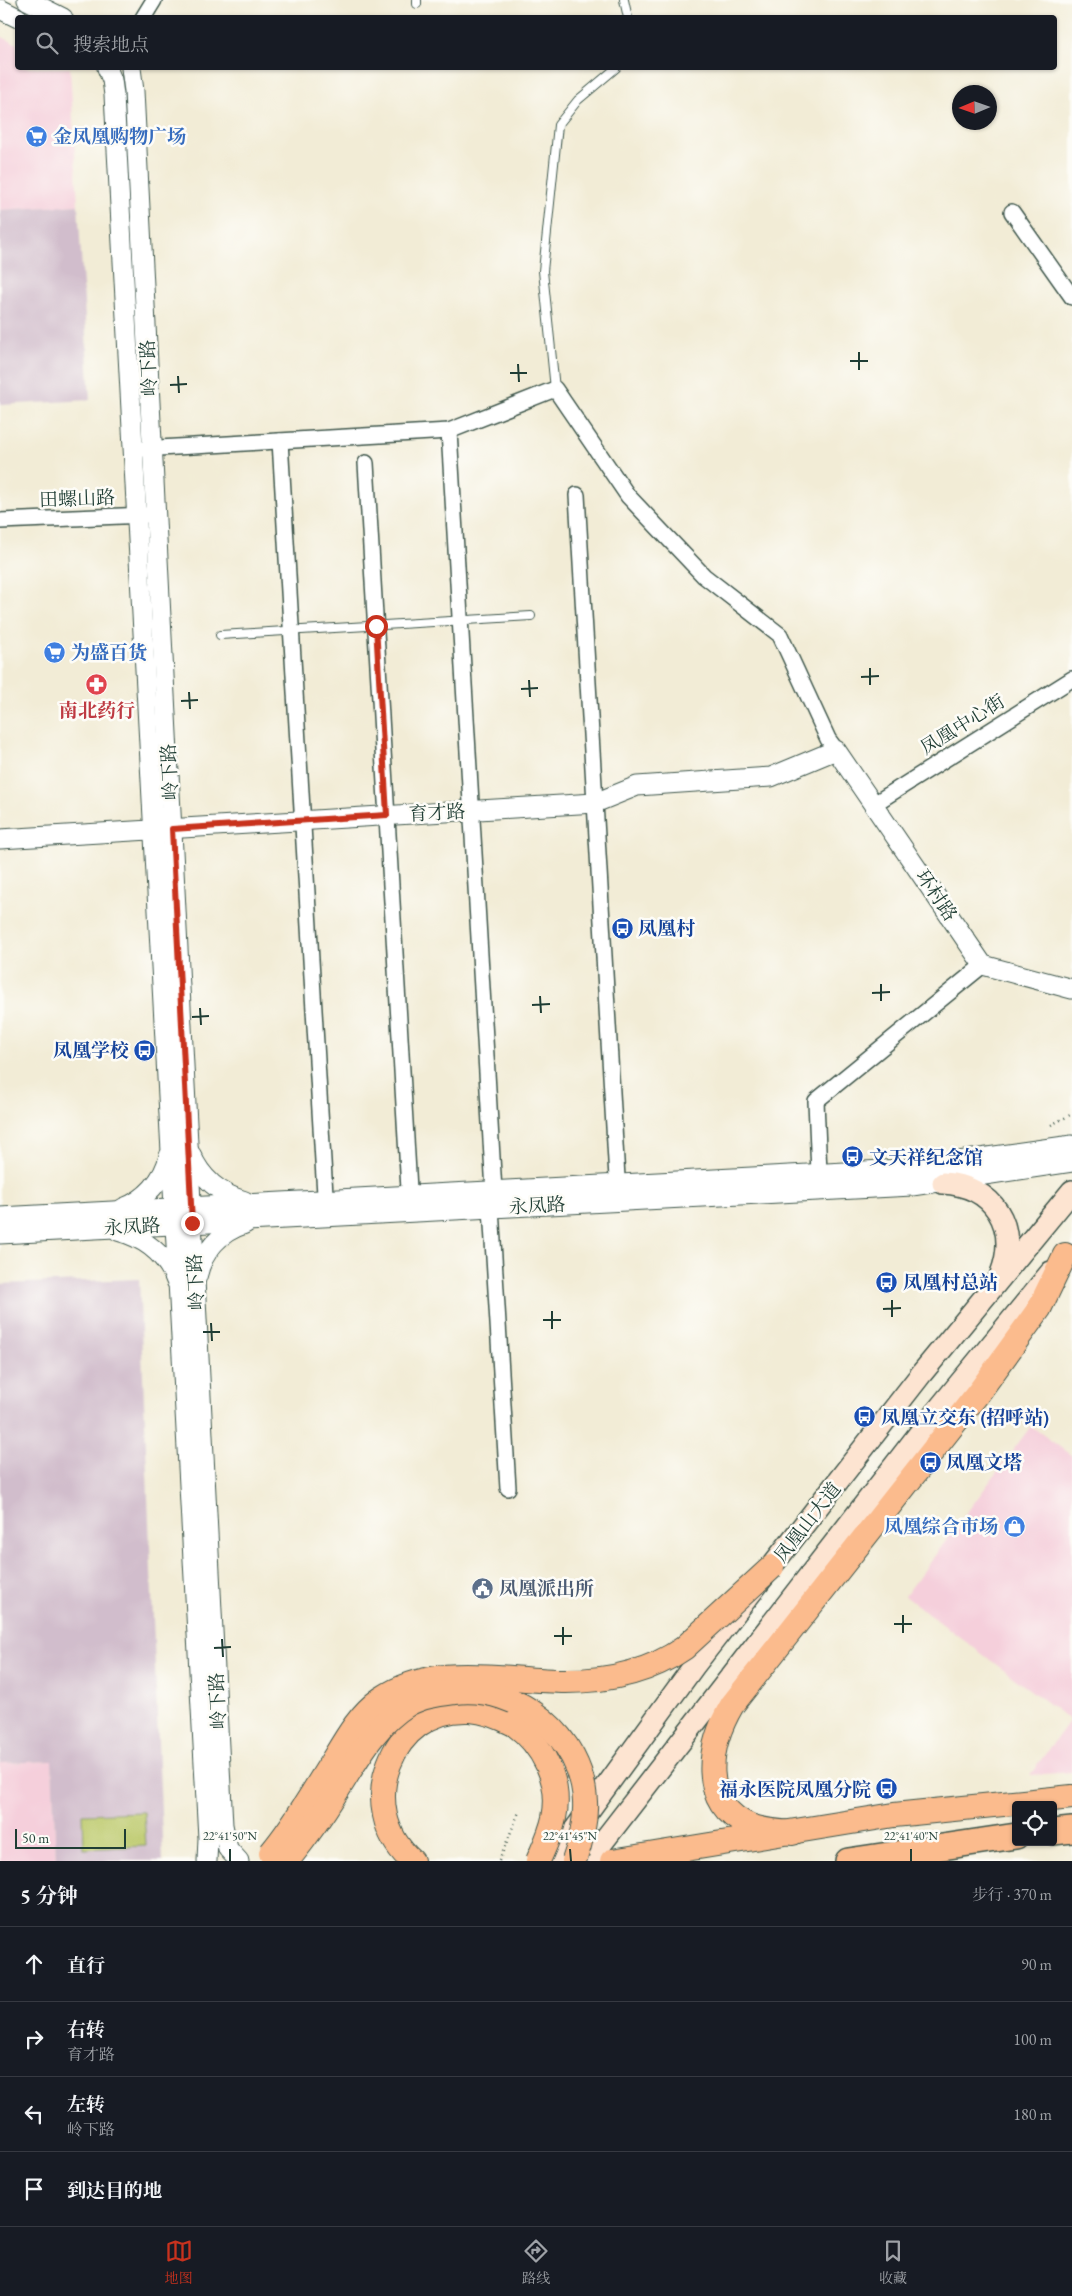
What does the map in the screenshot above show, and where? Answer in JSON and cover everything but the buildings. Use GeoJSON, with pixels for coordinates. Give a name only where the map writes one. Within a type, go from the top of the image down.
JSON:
{"type":"FeatureCollection","features":[{"type":"Feature","properties":{"kind":"highway"},"geometry":{"type":"LineString","coordinates":[[1057,1832],[1072,1830]]}},
{"type":"Feature","properties":{"kind":"highway"},"geometry":{"type":"LineString","coordinates":[[848,1861],[1012,1837]]}},
{"type":"Feature","properties":{"kind":"main road"},"geometry":{"type":"LineString","coordinates":[[943,1182],[962,1185],[976,1190],[996,1208],[1003,1224],[1007,1242],[1006,1258],[1000,1279]]}},
{"type":"Feature","properties":{"kind":"main road","name":"凤凰山大道"},"geometry":{"type":"LineString","coordinates":[[552,1861],[694,1666],[922,1373],[1072,1191]]}},
{"type":"Feature","properties":{"kind":"main road"},"geometry":{"type":"LineString","coordinates":[[793,1833],[752,1827],[737,1819],[726,1809],[717,1794],[712,1776],[716,1738],[722,1722],[732,1705],[1012,1347],[1039,1309],[1068,1251]]}},
{"type":"Feature","properties":{"kind":"main road","name":"凤凰山大道"},"geometry":{"type":"LineString","coordinates":[[588,1861],[949,1395],[1068,1251]]}},
{"type":"Feature","properties":{"kind":"main road"},"geometry":{"type":"LineString","coordinates":[[277,1858],[289,1831],[348,1736],[365,1713],[380,1700],[420,1681],[447,1676],[495,1676],[566,1681],[594,1679],[650,1667],[684,1648],[772,1567]]}},
{"type":"Feature","properties":{"kind":"main road"},"geometry":{"type":"LineString","coordinates":[[277,1858],[335,1794],[366,1742],[388,1718],[410,1703],[437,1694],[465,1691],[488,1693],[510,1699],[530,1709],[547,1724],[566,1747],[574,1760],[585,1801],[584,1822],[574,1861]]}},
{"type":"Feature","properties":{"kind":"main road"},"geometry":{"type":"LineString","coordinates":[[412,1861],[392,1836],[384,1818],[382,1800],[384,1774],[394,1752],[406,1736],[425,1721],[447,1712],[470,1710],[491,1713],[514,1724],[529,1734],[541,1750],[555,1789],[555,1816],[538,1861]]}},
{"type":"Feature","properties":{"kind":"main road"},"geometry":{"type":"LineString","coordinates":[[612,1861],[894,1816],[1072,1797]]}},
{"type":"Feature","properties":{"kind":"street"},"geometry":{"type":"LineString","coordinates":[[27,0],[57,15]]}},
{"type":"Feature","properties":{"kind":"street"},"geometry":{"type":"LineString","coordinates":[[145,15],[154,0]]}},
{"type":"Feature","properties":{"kind":"street"},"geometry":{"type":"LineString","coordinates":[[0,9],[15,16]]}},
{"type":"Feature","properties":{"kind":"street","name":"岭下路"},"geometry":{"type":"LineString","coordinates":[[108,70],[114,95],[143,449]]}},
{"type":"Feature","properties":{"kind":"street","name":"岭下路"},"geometry":{"type":"LineString","coordinates":[[131,70],[143,449],[187,1293],[208,1838],[207,1861]]}},
{"type":"Feature","properties":{"kind":"street"},"geometry":{"type":"LineString","coordinates":[[1012,212],[1072,297]]}},
{"type":"Feature","properties":{"kind":"street"},"geometry":{"type":"LineString","coordinates":[[143,449],[449,431],[555,389],[628,496],[704,576],[780,635],[828,739],[836,750]]}},
{"type":"Feature","properties":{"kind":"street"},"geometry":{"type":"LineString","coordinates":[[449,431],[508,1488]]}},
{"type":"Feature","properties":{"kind":"street"},"geometry":{"type":"LineString","coordinates":[[280,441],[326,1208]]}},
{"type":"Feature","properties":{"kind":"street"},"geometry":{"type":"LineString","coordinates":[[366,463],[410,1204]]}},
{"type":"Feature","properties":{"kind":"street"},"geometry":{"type":"LineString","coordinates":[[577,495],[618,1193]]}},
{"type":"Feature","properties":{"kind":"street","name":"田螺山路"},"geometry":{"type":"LineString","coordinates":[[0,522],[146,515]]}},
{"type":"Feature","properties":{"kind":"street","name":"凤凰中心街"},"geometry":{"type":"LineString","coordinates":[[874,804],[1072,679]]}},
{"type":"Feature","properties":{"kind":"street","name":"育才路"},"geometry":{"type":"LineString","coordinates":[[0,839],[595,803],[637,786],[771,778],[836,750]]}},
{"type":"Feature","properties":{"kind":"street","name":"环村路"},"geometry":{"type":"LineString","coordinates":[[836,750],[983,965]]}},
{"type":"Feature","properties":{"kind":"street"},"geometry":{"type":"LineString","coordinates":[[819,1173],[816,1101],[983,965],[1072,989]]}},
{"type":"Feature","properties":{"kind":"street"},"geometry":{"type":"LineString","coordinates":[[179,1141],[210,1183],[221,1191],[263,1211],[218,1240],[202,1262],[187,1293],[170,1266],[154,1249],[105,1220],[136,1202],[153,1187],[179,1141]]}},
{"type":"Feature","properties":{"kind":"street","name":"永凤路"},"geometry":{"type":"LineString","coordinates":[[618,1193],[819,1173],[922,1167],[1072,1145]]}},
{"type":"Feature","properties":{"kind":"street","name":"永凤路"},"geometry":{"type":"LineString","coordinates":[[0,1217],[105,1220],[618,1193],[912,1186],[1072,1162]]}},
{"type":"Feature","properties":{"kind":"street","name":"永凤路"},"geometry":{"type":"LineString","coordinates":[[0,1234],[105,1220]]}},
{"type":"Feature","properties":{"kind":"street","name":"岭下路"},"geometry":{"type":"LineString","coordinates":[[187,1293],[223,1825],[228,1849],[240,1861]]}},
{"type":"Feature","properties":{"kind":"lane"},"geometry":{"type":"LineString","coordinates":[[624,0],[627,15]]}},
{"type":"Feature","properties":{"kind":"lane"},"geometry":{"type":"LineString","coordinates":[[555,389],[543,271],[558,125],[578,100],[614,70]]}},
{"type":"Feature","properties":{"kind":"lane"},"geometry":{"type":"LineString","coordinates":[[220,635],[532,616]]}},
{"type":"Feature","properties":{"kind":"path"},"geometry":{"type":"LineString","coordinates":[[1051,1125],[1072,1114]]}},
{"type":"Feature","properties":{"kind":"path"},"geometry":{"type":"LineString","coordinates":[[499,1861],[518,1812]]}},
{"type":"Feature","properties":{"kind":"shaded area","name":"金凤凰购物广场"},"geometry":{"type":"Polygon","coordinates":[[[0,36],[15,43],[15,70],[70,70],[78,205],[0,210],[0,36]]]}},
{"type":"Feature","properties":{"kind":"shaded area"},"geometry":{"type":"Polygon","coordinates":[[[78,205],[90,400],[0,405],[0,210],[78,205]]]}},
{"type":"Feature","properties":{"kind":"shaded area"},"geometry":{"type":"Polygon","coordinates":[[[139,1279],[163,1861],[56,1861],[52,1761],[0,1763],[0,1284],[139,1279]]]}},
{"type":"Feature","properties":{"kind":"shaded area","name":"凤凰综合市场"},"geometry":{"type":"Polygon","coordinates":[[[1031,1426],[1072,1456],[1072,1772],[1030,1775],[1070,1720],[905,1596],[1031,1426]]]}},
{"type":"Feature","properties":{"kind":"shaded area"},"geometry":{"type":"Polygon","coordinates":[[[52,1761],[56,1861],[0,1861],[0,1763],[52,1761]]]}},
{"type":"Feature","properties":{"kind":"green space"},"geometry":{"type":"Polygon","coordinates":[[[144,1812],[146,1846],[84,1849],[83,1814],[144,1812]]]}},
{"type":"Feature","properties":{"kind":"place","name":"金凤凰购物广场"},"geometry":{"type":"Point","coordinates":[37,136]}},
{"type":"Feature","properties":{"kind":"place","name":"为盛百货"},"geometry":{"type":"Point","coordinates":[55,652]}},
{"type":"Feature","properties":{"kind":"place","name":"南北药行"},"geometry":{"type":"Point","coordinates":[97,684]}},
{"type":"Feature","properties":{"kind":"place","name":"凤凰村"},"geometry":{"type":"Point","coordinates":[622,928]}},
{"type":"Feature","properties":{"kind":"place","name":"凤凰学校"},"geometry":{"type":"Point","coordinates":[145,1050]}},
{"type":"Feature","properties":{"kind":"place","name":"文天祥纪念馆"},"geometry":{"type":"Point","coordinates":[853,1157]}},
{"type":"Feature","properties":{"kind":"place","name":"凤凰村总站"},"geometry":{"type":"Point","coordinates":[887,1282]}},
{"type":"Feature","properties":{"kind":"place","name":"凤凰立交东 (招呼站)"},"geometry":{"type":"Point","coordinates":[865,1417]}},
{"type":"Feature","properties":{"kind":"place","name":"凤凰文塔"},"geometry":{"type":"Point","coordinates":[930,1462]}},
{"type":"Feature","properties":{"kind":"place","name":"凤凰综合市场"},"geometry":{"type":"Point","coordinates":[1014,1526]}},
{"type":"Feature","properties":{"kind":"place","name":"凤凰派出所"},"geometry":{"type":"Point","coordinates":[483,1588]}},
{"type":"Feature","properties":{"kind":"place","name":"福永医院凤凰分院"},"geometry":{"type":"Point","coordinates":[887,1789]}},
{"type":"Feature","properties":{"kind":"route"},"geometry":{"type":"LineString","coordinates":[[192,1223],[172,829],[387,815],[376,626]]}}]}
